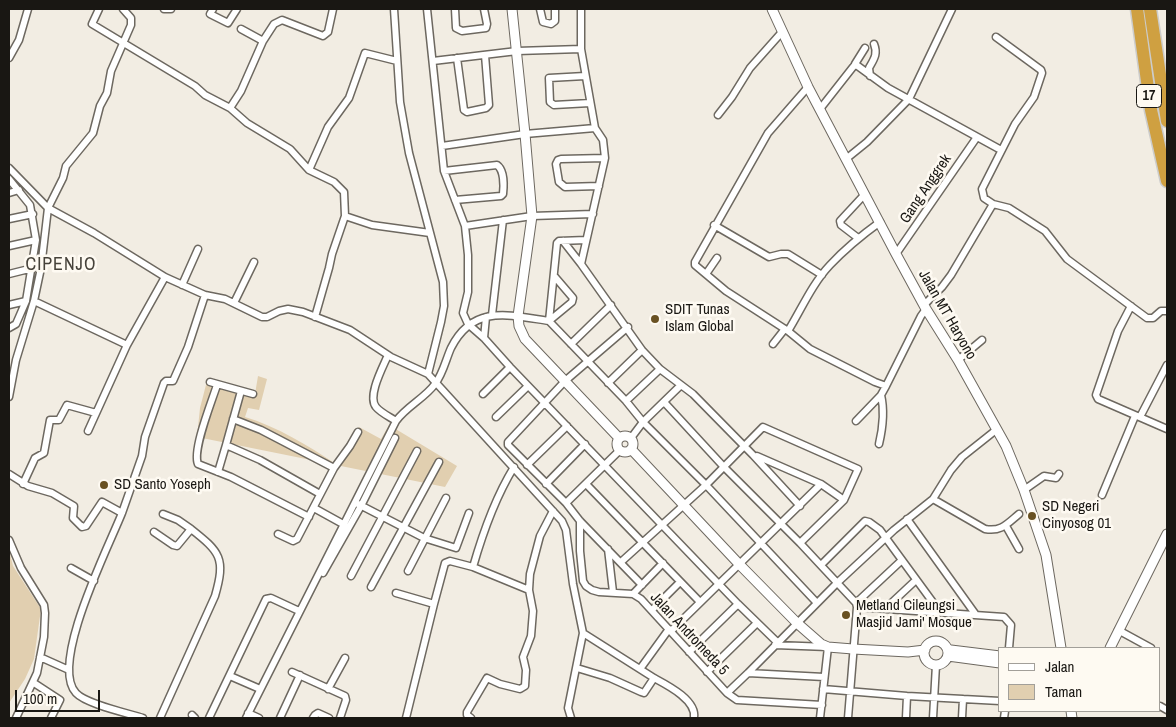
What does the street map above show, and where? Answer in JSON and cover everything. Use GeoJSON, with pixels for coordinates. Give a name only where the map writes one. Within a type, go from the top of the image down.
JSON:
{"type":"FeatureCollection","features":[{"type":"Feature","properties":{"kind":"highway","name":"17"},"geometry":{"type":"LineString","coordinates":[[1137,9],[1151,110],[1167,181]]}},
{"type":"Feature","properties":{"kind":"highway","name":"17"},"geometry":{"type":"LineString","coordinates":[[1150,9],[1167,120]]}},
{"type":"Feature","properties":{"kind":"street"},"geometry":{"type":"LineString","coordinates":[[9,58],[19,40],[28,9]]}},
{"type":"Feature","properties":{"kind":"street"},"geometry":{"type":"LineString","coordinates":[[99,9],[92,24],[195,86],[205,95],[230,108],[247,123],[290,149],[309,170],[334,182],[344,192],[345,216],[314,317]]}},
{"type":"Feature","properties":{"kind":"street"},"geometry":{"type":"LineString","coordinates":[[9,397],[30,301],[41,268],[48,208],[63,178],[66,166],[93,133],[100,106],[107,93],[111,71],[131,25],[131,18],[122,9]]}},
{"type":"Feature","properties":{"kind":"street"},"geometry":{"type":"LineString","coordinates":[[164,9],[172,9]]}},
{"type":"Feature","properties":{"kind":"street"},"geometry":{"type":"LineString","coordinates":[[213,9],[210,14],[228,23],[237,9]]}},
{"type":"Feature","properties":{"kind":"street"},"geometry":{"type":"LineString","coordinates":[[230,108],[244,84],[263,41],[274,24],[282,20],[323,36],[326,35],[333,9]]}},
{"type":"Feature","properties":{"kind":"street"},"geometry":{"type":"LineString","coordinates":[[394,9],[400,102],[409,153],[443,282],[444,306],[428,374]]}},
{"type":"Feature","properties":{"kind":"street"},"geometry":{"type":"LineString","coordinates":[[427,9],[444,171],[464,226],[469,278],[463,313],[468,324],[484,338],[776,644],[908,652],[925,650]]}},
{"type":"Feature","properties":{"kind":"street"},"geometry":{"type":"LineString","coordinates":[[455,9],[456,28],[462,31],[486,28],[484,9]]}},
{"type":"Feature","properties":{"kind":"street"},"geometry":{"type":"LineString","coordinates":[[512,9],[532,216],[518,316],[519,326],[525,339],[620,438]]}},
{"type":"Feature","properties":{"kind":"street"},"geometry":{"type":"LineString","coordinates":[[540,9],[543,22],[551,24],[555,22],[555,9]]}},
{"type":"Feature","properties":{"kind":"street"},"geometry":{"type":"LineString","coordinates":[[581,9],[581,49],[585,76],[595,128],[603,140],[605,158],[581,264]]}},
{"type":"Feature","properties":{"kind":"street","name":"Jalan MT Haryono"},"geometry":{"type":"LineString","coordinates":[[772,9],[808,87],[896,254],[925,308],[958,360],[1006,446],[1024,490],[1046,555],[1062,647]]}},
{"type":"Feature","properties":{"kind":"street"},"geometry":{"type":"LineString","coordinates":[[846,159],[909,99],[952,9]]}},
{"type":"Feature","properties":{"kind":"street"},"geometry":{"type":"LineString","coordinates":[[241,29],[263,41]]}},
{"type":"Feature","properties":{"kind":"street"},"geometry":{"type":"LineString","coordinates":[[718,115],[750,68],[782,32]]}},
{"type":"Feature","properties":{"kind":"street"},"geometry":{"type":"LineString","coordinates":[[996,38],[1041,70],[1042,73],[1034,97],[1015,124],[982,189],[984,198],[993,204],[1009,208],[1045,231],[1067,259],[1149,318],[1153,318],[1162,311],[1167,310]]}},
{"type":"Feature","properties":{"kind":"street"},"geometry":{"type":"LineString","coordinates":[[870,76],[869,68],[876,57],[874,44]]}},
{"type":"Feature","properties":{"kind":"street"},"geometry":{"type":"LineString","coordinates":[[865,48],[855,64],[870,76],[888,88],[1001,150]]}},
{"type":"Feature","properties":{"kind":"street"},"geometry":{"type":"LineString","coordinates":[[433,61],[517,51],[581,49]]}},
{"type":"Feature","properties":{"kind":"street"},"geometry":{"type":"LineString","coordinates":[[309,170],[328,127],[349,98],[365,53],[397,61]]}},
{"type":"Feature","properties":{"kind":"street"},"geometry":{"type":"LineString","coordinates":[[458,58],[464,110],[467,112],[486,108],[489,105],[485,55]]}},
{"type":"Feature","properties":{"kind":"street"},"geometry":{"type":"LineString","coordinates":[[820,109],[853,67]]}},
{"type":"Feature","properties":{"kind":"street"},"geometry":{"type":"LineString","coordinates":[[585,76],[550,77],[550,102],[554,106],[590,103]]}},
{"type":"Feature","properties":{"kind":"street"},"geometry":{"type":"LineString","coordinates":[[808,87],[768,133],[714,225],[695,265],[726,291],[810,349],[828,360],[886,386]]}},
{"type":"Feature","properties":{"kind":"street"},"geometry":{"type":"LineString","coordinates":[[442,146],[525,134],[595,128]]}},
{"type":"Feature","properties":{"kind":"street","name":"Gang Anggrek"},"geometry":{"type":"LineString","coordinates":[[896,254],[976,137]]}},
{"type":"Feature","properties":{"kind":"street"},"geometry":{"type":"LineString","coordinates":[[599,186],[565,187],[559,182],[556,164],[561,159],[605,158]]}},
{"type":"Feature","properties":{"kind":"street"},"geometry":{"type":"LineString","coordinates":[[444,171],[497,165],[502,170],[504,190],[501,196],[455,200]]}},
{"type":"Feature","properties":{"kind":"street"},"geometry":{"type":"LineString","coordinates":[[9,168],[48,208],[94,233],[165,277],[204,295],[225,299],[262,317],[288,309],[350,330],[388,355],[428,374],[562,521],[566,530],[573,584],[583,633],[568,708],[571,718]]}},
{"type":"Feature","properties":{"kind":"street"},"geometry":{"type":"LineString","coordinates":[[9,179],[30,205],[36,240],[30,301],[16,324],[9,328]]}},
{"type":"Feature","properties":{"kind":"street"},"geometry":{"type":"LineString","coordinates":[[9,193],[19,190]]}},
{"type":"Feature","properties":{"kind":"street"},"geometry":{"type":"LineString","coordinates":[[858,238],[841,225],[840,221],[865,194]]}},
{"type":"Feature","properties":{"kind":"street"},"geometry":{"type":"LineString","coordinates":[[856,421],[881,395],[925,308],[951,275],[993,204]]}},
{"type":"Feature","properties":{"kind":"street"},"geometry":{"type":"LineString","coordinates":[[9,219],[33,214]]}},
{"type":"Feature","properties":{"kind":"street"},"geometry":{"type":"LineString","coordinates":[[464,226],[532,216],[592,214]]}},
{"type":"Feature","properties":{"kind":"street"},"geometry":{"type":"LineString","coordinates":[[345,216],[372,225],[430,233]]}},
{"type":"Feature","properties":{"kind":"street"},"geometry":{"type":"LineString","coordinates":[[484,338],[503,220]]}},
{"type":"Feature","properties":{"kind":"street"},"geometry":{"type":"LineString","coordinates":[[773,344],[786,331],[830,265],[858,238],[880,222]]}},
{"type":"Feature","properties":{"kind":"street"},"geometry":{"type":"LineString","coordinates":[[714,225],[769,257],[788,254],[822,275]]}},
{"type":"Feature","properties":{"kind":"street"},"geometry":{"type":"LineString","coordinates":[[9,246],[36,240]]}},
{"type":"Feature","properties":{"kind":"street"},"geometry":{"type":"LineString","coordinates":[[549,321],[557,243],[559,241],[586,240]]}},
{"type":"Feature","properties":{"kind":"street"},"geometry":{"type":"LineString","coordinates":[[563,241],[628,327],[642,350],[660,369],[693,394],[800,506]]}},
{"type":"Feature","properties":{"kind":"street"},"geometry":{"type":"LineString","coordinates":[[182,285],[198,249]]}},
{"type":"Feature","properties":{"kind":"street"},"geometry":{"type":"LineString","coordinates":[[706,274],[717,258]]}},
{"type":"Feature","properties":{"kind":"street"},"geometry":{"type":"LineString","coordinates":[[234,303],[254,262]]}},
{"type":"Feature","properties":{"kind":"street"},"geometry":{"type":"LineString","coordinates":[[9,274],[33,268]]}},
{"type":"Feature","properties":{"kind":"street"},"geometry":{"type":"LineString","coordinates":[[88,431],[126,345],[165,277]]}},
{"type":"Feature","properties":{"kind":"street"},"geometry":{"type":"LineString","coordinates":[[549,321],[574,300],[555,277]]}},
{"type":"Feature","properties":{"kind":"street"},"geometry":{"type":"LineString","coordinates":[[143,718],[99,705],[74,692],[69,670],[71,651],[78,619],[122,513],[142,456],[145,437],[164,383],[166,381],[173,381],[188,347],[204,295]]}},
{"type":"Feature","properties":{"kind":"street"},"geometry":{"type":"LineString","coordinates":[[9,305],[30,301],[126,345]]}},
{"type":"Feature","properties":{"kind":"street"},"geometry":{"type":"LineString","coordinates":[[571,344],[611,305]]}},
{"type":"Feature","properties":{"kind":"street"},"geometry":{"type":"LineString","coordinates":[[1131,306],[1118,331],[1096,395],[1098,399],[1167,429]]}},
{"type":"Feature","properties":{"kind":"street"},"geometry":{"type":"LineString","coordinates":[[259,718],[247,716],[396,421],[407,408],[436,384],[452,347],[468,324],[489,316],[518,316],[549,321],[817,603]]}},
{"type":"Feature","properties":{"kind":"street"},"geometry":{"type":"LineString","coordinates":[[628,327],[566,380],[508,442],[508,447],[566,503],[580,522],[642,584]]}},
{"type":"Feature","properties":{"kind":"street"},"geometry":{"type":"LineString","coordinates":[[958,360],[982,340]]}},
{"type":"Feature","properties":{"kind":"street"},"geometry":{"type":"LineString","coordinates":[[608,383],[642,350]]}},
{"type":"Feature","properties":{"kind":"street"},"geometry":{"type":"LineString","coordinates":[[388,355],[374,390],[374,402],[376,407],[396,421]]}},
{"type":"Feature","properties":{"kind":"street"},"geometry":{"type":"LineString","coordinates":[[1102,495],[1138,416],[1167,365]]}},
{"type":"Feature","properties":{"kind":"street"},"geometry":{"type":"LineString","coordinates":[[483,394],[510,367]]}},
{"type":"Feature","properties":{"kind":"street"},"geometry":{"type":"LineString","coordinates":[[626,402],[660,369]]}},
{"type":"Feature","properties":{"kind":"street"},"geometry":{"type":"LineString","coordinates":[[253,394],[214,383],[196,457],[198,464],[309,517]]}},
{"type":"Feature","properties":{"kind":"street"},"geometry":{"type":"LineString","coordinates":[[631,438],[643,422],[682,385]]}},
{"type":"Feature","properties":{"kind":"street"},"geometry":{"type":"LineString","coordinates":[[496,418],[528,386]]}},
{"type":"Feature","properties":{"kind":"street"},"geometry":{"type":"LineString","coordinates":[[218,472],[241,390]]}},
{"type":"Feature","properties":{"kind":"street"},"geometry":{"type":"LineString","coordinates":[[879,444],[884,417],[881,395]]}},
{"type":"Feature","properties":{"kind":"street"},"geometry":{"type":"LineString","coordinates":[[664,402],[723,466],[821,565],[856,605],[1004,618],[1008,620],[1010,625],[1009,647]]}},
{"type":"Feature","properties":{"kind":"street"},"geometry":{"type":"LineString","coordinates":[[23,484],[36,458],[44,453],[50,420],[58,420],[67,405],[96,414]]}},
{"type":"Feature","properties":{"kind":"street"},"geometry":{"type":"LineString","coordinates":[[234,419],[261,430],[334,468]]}},
{"type":"Feature","properties":{"kind":"street"},"geometry":{"type":"LineString","coordinates":[[527,465],[567,426]]}},
{"type":"Feature","properties":{"kind":"street"},"geometry":{"type":"LineString","coordinates":[[621,562],[706,485],[762,427],[856,467],[858,472],[844,500],[800,543]]}},
{"type":"Feature","properties":{"kind":"street"},"geometry":{"type":"LineString","coordinates":[[727,693],[837,583],[908,518],[933,498],[962,457],[996,430]]}},
{"type":"Feature","properties":{"kind":"street"},"geometry":{"type":"LineString","coordinates":[[278,534],[293,541],[295,540],[334,468],[358,432]]}},
{"type":"Feature","properties":{"kind":"street"},"geometry":{"type":"LineString","coordinates":[[625,435],[631,438],[633,443],[632,449],[626,452],[620,450],[617,444],[620,438],[625,435]]}},
{"type":"Feature","properties":{"kind":"street"},"geometry":{"type":"LineString","coordinates":[[323,573],[361,506],[395,438]]}},
{"type":"Feature","properties":{"kind":"street"},"geometry":{"type":"LineString","coordinates":[[546,484],[585,444]]}},
{"type":"Feature","properties":{"kind":"street"},"geometry":{"type":"LineString","coordinates":[[226,445],[260,460],[320,494]]}},
{"type":"Feature","properties":{"kind":"street"},"geometry":{"type":"LineString","coordinates":[[632,449],[797,623],[816,640],[828,647]]}},
{"type":"Feature","properties":{"kind":"street"},"geometry":{"type":"LineString","coordinates":[[566,503],[620,450]]}},
{"type":"Feature","properties":{"kind":"street"},"geometry":{"type":"LineString","coordinates":[[350,576],[417,451]]}},
{"type":"Feature","properties":{"kind":"street"},"geometry":{"type":"LineString","coordinates":[[753,455],[821,484],[844,500]]}},
{"type":"Feature","properties":{"kind":"street"},"geometry":{"type":"LineString","coordinates":[[371,587],[439,462]]}},
{"type":"Feature","properties":{"kind":"street"},"geometry":{"type":"LineString","coordinates":[[472,567],[500,491],[514,467]]}},
{"type":"Feature","properties":{"kind":"street"},"geometry":{"type":"LineString","coordinates":[[9,474],[23,484],[52,493],[74,506],[73,518],[82,527],[86,526],[102,502],[122,513]]}},
{"type":"Feature","properties":{"kind":"street"},"geometry":{"type":"LineString","coordinates":[[1024,490],[1044,476],[1054,478],[1060,474]]}},
{"type":"Feature","properties":{"kind":"street"},"geometry":{"type":"LineString","coordinates":[[586,484],[700,602]]}},
{"type":"Feature","properties":{"kind":"street"},"geometry":{"type":"LineString","coordinates":[[640,669],[670,630],[781,525],[821,484]]}},
{"type":"Feature","properties":{"kind":"street"},"geometry":{"type":"LineString","coordinates":[[408,571],[446,498]]}},
{"type":"Feature","properties":{"kind":"street"},"geometry":{"type":"LineString","coordinates":[[933,498],[984,529],[999,530],[1019,514]]}},
{"type":"Feature","properties":{"kind":"street"},"geometry":{"type":"LineString","coordinates":[[355,502],[424,538],[456,548],[468,513]]}},
{"type":"Feature","properties":{"kind":"street"},"geometry":{"type":"LineString","coordinates":[[314,508],[343,524]]}},
{"type":"Feature","properties":{"kind":"street"},"geometry":{"type":"LineString","coordinates":[[470,718],[467,712],[487,678],[500,684],[520,689],[525,686],[526,670],[523,657],[531,636],[533,611],[529,590],[530,574],[540,536],[553,511]]}},
{"type":"Feature","properties":{"kind":"street"},"geometry":{"type":"LineString","coordinates":[[160,718],[215,596],[220,558],[212,546],[191,529],[178,520],[163,514]]}},
{"type":"Feature","properties":{"kind":"street"},"geometry":{"type":"LineString","coordinates":[[908,518],[976,615]]}},
{"type":"Feature","properties":{"kind":"street"},"geometry":{"type":"LineString","coordinates":[[821,565],[865,521],[869,522],[880,530],[940,612]]}},
{"type":"Feature","properties":{"kind":"street","name":"Jalan Andromeda 5"},"geometry":{"type":"LineString","coordinates":[[580,522],[583,581],[592,590],[633,594],[652,610],[727,693],[737,700],[822,705]]}},
{"type":"Feature","properties":{"kind":"street"},"geometry":{"type":"LineString","coordinates":[[1006,526],[1019,549]]}},
{"type":"Feature","properties":{"kind":"street"},"geometry":{"type":"LineString","coordinates":[[154,532],[172,545],[177,546],[191,529]]}},
{"type":"Feature","properties":{"kind":"street"},"geometry":{"type":"LineString","coordinates":[[1110,647],[1167,534]]}},
{"type":"Feature","properties":{"kind":"street"},"geometry":{"type":"LineString","coordinates":[[9,540],[21,568],[44,605],[45,618],[38,674],[16,718]]}},
{"type":"Feature","properties":{"kind":"street"},"geometry":{"type":"LineString","coordinates":[[608,549],[613,592]]}},
{"type":"Feature","properties":{"kind":"street"},"geometry":{"type":"LineString","coordinates":[[848,718],[856,605],[902,560]]}},
{"type":"Feature","properties":{"kind":"street"},"geometry":{"type":"LineString","coordinates":[[406,718],[434,604],[447,561],[455,561],[472,567],[529,590]]}},
{"type":"Feature","properties":{"kind":"street"},"geometry":{"type":"LineString","coordinates":[[633,594],[663,563]]}},
{"type":"Feature","properties":{"kind":"street"},"geometry":{"type":"LineString","coordinates":[[71,568],[94,581]]}},
{"type":"Feature","properties":{"kind":"street"},"geometry":{"type":"LineString","coordinates":[[885,609],[916,580]]}},
{"type":"Feature","properties":{"kind":"street"},"geometry":{"type":"LineString","coordinates":[[652,610],[680,582]]}},
{"type":"Feature","properties":{"kind":"street"},"geometry":{"type":"LineString","coordinates":[[396,593],[434,604]]}},
{"type":"Feature","properties":{"kind":"street"},"geometry":{"type":"LineString","coordinates":[[209,718],[266,599],[271,598],[299,611]]}},
{"type":"Feature","properties":{"kind":"street"},"geometry":{"type":"LineString","coordinates":[[688,652],[738,604]]}},
{"type":"Feature","properties":{"kind":"street"},"geometry":{"type":"LineString","coordinates":[[707,672],[757,623]]}},
{"type":"Feature","properties":{"kind":"street"},"geometry":{"type":"LineString","coordinates":[[1118,630],[1149,647]]}},
{"type":"Feature","properties":{"kind":"street"},"geometry":{"type":"LineString","coordinates":[[583,633],[681,694],[694,712],[694,718]]}},
{"type":"Feature","properties":{"kind":"street"},"geometry":{"type":"LineString","coordinates":[[938,641],[945,644],[948,653],[944,663],[936,665],[930,663],[926,658],[925,650],[926,646],[938,641]]}},
{"type":"Feature","properties":{"kind":"street"},"geometry":{"type":"LineString","coordinates":[[820,718],[828,647]]}},
{"type":"Feature","properties":{"kind":"street"},"geometry":{"type":"LineString","coordinates":[[948,653],[998,656]]}},
{"type":"Feature","properties":{"kind":"street"},"geometry":{"type":"LineString","coordinates":[[948,653],[998,663]]}},
{"type":"Feature","properties":{"kind":"street"},"geometry":{"type":"LineString","coordinates":[[40,657],[69,670]]}},
{"type":"Feature","properties":{"kind":"street"},"geometry":{"type":"LineString","coordinates":[[328,689],[345,658]]}},
{"type":"Feature","properties":{"kind":"street"},"geometry":{"type":"LineString","coordinates":[[933,718],[936,665]]}},
{"type":"Feature","properties":{"kind":"street"},"geometry":{"type":"LineString","coordinates":[[577,668],[610,678],[644,693],[654,678]]}},
{"type":"Feature","properties":{"kind":"street"},"geometry":{"type":"LineString","coordinates":[[292,672],[346,698],[340,718]]}},
{"type":"Feature","properties":{"kind":"street"},"geometry":{"type":"LineString","coordinates":[[748,673],[824,678]]}},
{"type":"Feature","properties":{"kind":"street"},"geometry":{"type":"LineString","coordinates":[[280,718],[300,675]]}},
{"type":"Feature","properties":{"kind":"street"},"geometry":{"type":"LineString","coordinates":[[230,676],[260,689]]}},
{"type":"Feature","properties":{"kind":"street"},"geometry":{"type":"LineString","coordinates":[[34,683],[60,700],[51,718]]}},
{"type":"Feature","properties":{"kind":"street"},"geometry":{"type":"LineString","coordinates":[[823,689],[998,701]]}},
{"type":"Feature","properties":{"kind":"street"},"geometry":{"type":"LineString","coordinates":[[906,718],[907,696]]}},
{"type":"Feature","properties":{"kind":"street"},"geometry":{"type":"LineString","coordinates":[[962,718],[963,699]]}},
{"type":"Feature","properties":{"kind":"street"},"geometry":{"type":"LineString","coordinates":[[313,718],[318,713],[328,718]]}},
{"type":"Feature","properties":{"kind":"green space"},"geometry":{"type":"Polygon","coordinates":[[[258,376],[267,379],[259,410],[248,408],[245,417],[281,431],[336,464],[359,427],[381,439],[389,425],[457,466],[445,487],[197,437],[200,408],[207,381],[255,394],[258,376]]]}},
{"type":"Feature","properties":{"kind":"green space"},"geometry":{"type":"Polygon","coordinates":[[[9,550],[13,566],[41,609],[34,659],[25,679],[9,703],[9,550]]]}},
{"type":"Feature","properties":{"kind":"place","name":"SDIT Tunas Islam Global"},"geometry":{"type":"Point","coordinates":[655,319]}},
{"type":"Feature","properties":{"kind":"place","name":"SD Santo Yoseph"},"geometry":{"type":"Point","coordinates":[104,485]}},
{"type":"Feature","properties":{"kind":"place","name":"SD Negeri Cinyosog 01"},"geometry":{"type":"Point","coordinates":[1032,516]}},
{"type":"Feature","properties":{"kind":"place","name":"Metland Cileungsi Masjid Jami' Mosque"},"geometry":{"type":"Point","coordinates":[846,615]}},
{"type":"Feature","properties":{"kind":"district","name":"CIPENJO"},"geometry":{"type":"Point","coordinates":[61,265]}}]}
